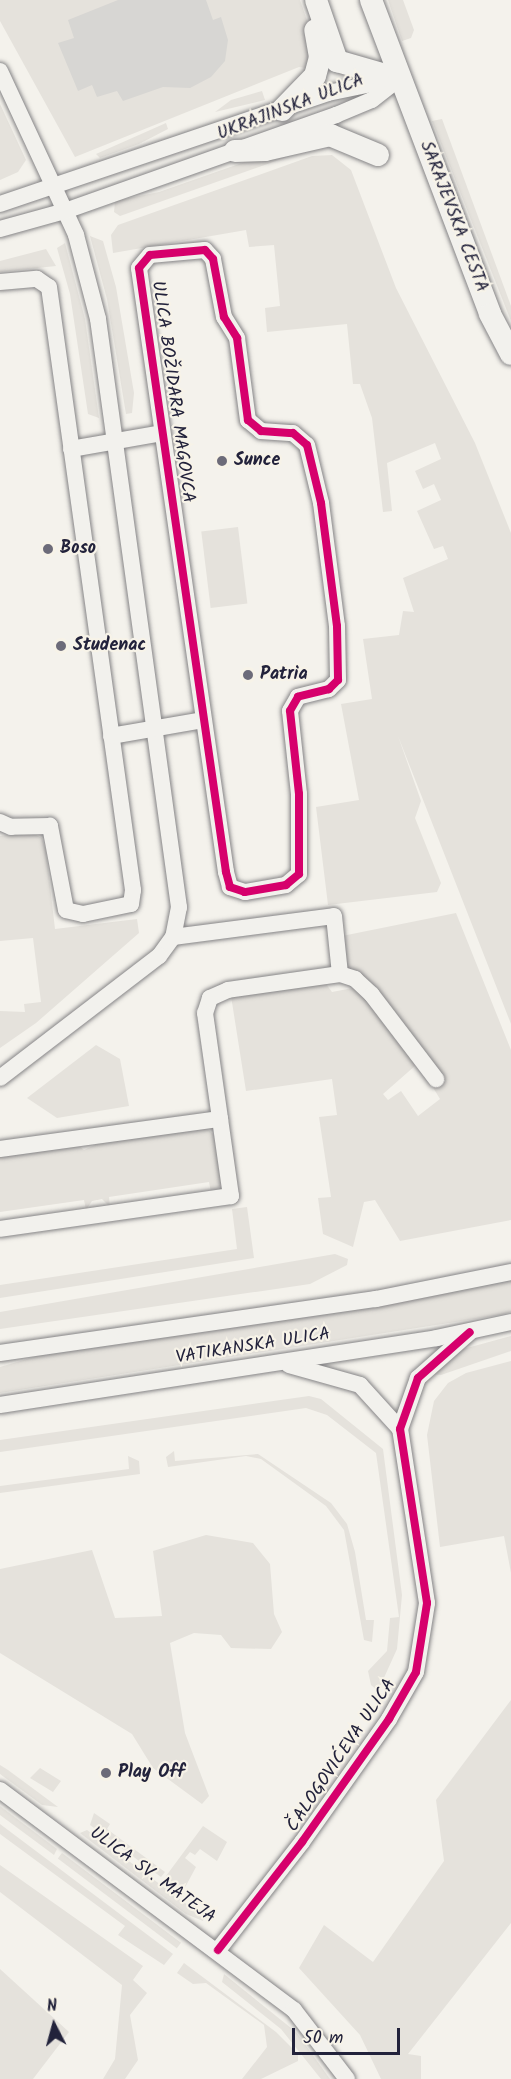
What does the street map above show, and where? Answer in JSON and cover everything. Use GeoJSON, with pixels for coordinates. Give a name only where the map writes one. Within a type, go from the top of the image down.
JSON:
{"type":"FeatureCollection","features":[{"type":"Feature","properties":{"kind":"main road"},"geometry":{"type":"LineString","coordinates":[[282,110],[310,84],[320,65],[318,40],[306,0]]}},
{"type":"Feature","properties":{"kind":"main road"},"geometry":{"type":"LineString","coordinates":[[316,0],[337,61],[399,79]]}},
{"type":"Feature","properties":{"kind":"main road","name":"SARAJEVSKA CESTA"},"geometry":{"type":"LineString","coordinates":[[370,0],[490,314],[511,354]]}},
{"type":"Feature","properties":{"kind":"main road"},"geometry":{"type":"LineString","coordinates":[[235,151],[265,150],[330,135],[378,155]]}},
{"type":"Feature","properties":{"kind":"street"},"geometry":{"type":"LineString","coordinates":[[0,71],[56,188],[94,302],[178,874],[179,907],[173,937],[142,970],[0,1078]]}},
{"type":"Feature","properties":{"kind":"street","name":"UKRAJINSKA ULICA"},"geometry":{"type":"LineString","coordinates":[[0,204],[56,188],[365,82],[399,79]]}},
{"type":"Feature","properties":{"kind":"street","name":"UKRAJINSKA ULICA"},"geometry":{"type":"LineString","coordinates":[[0,229],[65,211],[372,100],[399,79]]}},
{"type":"Feature","properties":{"kind":"street","name":"ULICA BOŽIDARA MAGOVCA"},"geometry":{"type":"LineString","coordinates":[[205,250],[213,259],[224,317],[237,338],[248,420],[261,430],[294,433],[304,440],[321,503],[329,558],[340,672],[335,685],[303,694],[290,711],[300,866],[291,883],[245,892],[230,887],[203,720],[140,263],[150,255],[205,250]]}},
{"type":"Feature","properties":{"kind":"street"},"geometry":{"type":"LineString","coordinates":[[0,282],[37,279],[49,287],[133,890],[128,907],[83,914],[66,910],[50,826],[11,827],[0,822]]}},
{"type":"Feature","properties":{"kind":"street","name":"ULICA BOŽIDARA MAGOVCA"},"geometry":{"type":"LineString","coordinates":[[71,448],[162,433]]}},
{"type":"Feature","properties":{"kind":"street"},"geometry":{"type":"LineString","coordinates":[[111,735],[203,720]]}},
{"type":"Feature","properties":{"kind":"street"},"geometry":{"type":"LineString","coordinates":[[173,937],[334,916],[340,974]]}},
{"type":"Feature","properties":{"kind":"street"},"geometry":{"type":"LineString","coordinates":[[0,1229],[231,1196],[205,1013],[210,998],[228,990],[340,974],[355,979],[372,995],[436,1079]]}},
{"type":"Feature","properties":{"kind":"street"},"geometry":{"type":"LineString","coordinates":[[0,1149],[220,1119]]}},
{"type":"Feature","properties":{"kind":"street","name":"VATIKANSKA ULICA"},"geometry":{"type":"LineString","coordinates":[[0,1353],[376,1299],[511,1272]]}},
{"type":"Feature","properties":{"kind":"street","name":"VATIKANSKA ULICA"},"geometry":{"type":"LineString","coordinates":[[0,1405],[470,1332],[511,1322]]}},
{"type":"Feature","properties":{"kind":"street","name":"ČALOGOVIĆEVA ULICA"},"geometry":{"type":"LineString","coordinates":[[218,1950],[308,1833],[416,1672],[427,1603],[400,1429],[418,1378],[470,1332]]}},
{"type":"Feature","properties":{"kind":"street"},"geometry":{"type":"LineString","coordinates":[[279,1362],[360,1385],[400,1429]]}},
{"type":"Feature","properties":{"kind":"street","name":"ULICA SV. MATEJA"},"geometry":{"type":"LineString","coordinates":[[0,1790],[218,1950],[294,2010],[334,2056],[347,2079]]}},
{"type":"Feature","properties":{"kind":"shaded area"},"geometry":{"type":"Polygon","coordinates":[[[0,0],[300,0],[312,35],[312,69],[299,67],[75,157],[0,21],[0,0]]]}},
{"type":"Feature","properties":{"kind":"shaded area"},"geometry":{"type":"Polygon","coordinates":[[[388,0],[403,0],[414,30],[411,38],[402,41],[388,0]]]}},
{"type":"Feature","properties":{"kind":"shaded area"},"geometry":{"type":"Polygon","coordinates":[[[262,91],[265,100],[215,112],[231,100],[262,91]]]}},
{"type":"Feature","properties":{"kind":"shaded area"},"geometry":{"type":"Polygon","coordinates":[[[0,104],[26,160],[18,172],[0,180],[0,104]]]}},
{"type":"Feature","properties":{"kind":"shaded area"},"geometry":{"type":"Polygon","coordinates":[[[442,119],[511,306],[511,321],[432,121],[442,119]]]}},
{"type":"Feature","properties":{"kind":"shaded area"},"geometry":{"type":"Polygon","coordinates":[[[166,123],[168,129],[139,144],[100,158],[96,154],[166,123]]]}},
{"type":"Feature","properties":{"kind":"shaded area"},"geometry":{"type":"Polygon","coordinates":[[[299,143],[304,151],[120,216],[114,212],[115,201],[159,192],[299,143]]]}},
{"type":"Feature","properties":{"kind":"shaded area"},"geometry":{"type":"Polygon","coordinates":[[[332,155],[351,170],[396,288],[475,443],[511,533],[511,1024],[398,736],[421,801],[415,818],[441,883],[437,892],[328,905],[316,807],[359,800],[341,704],[372,699],[363,639],[399,635],[403,611],[414,612],[403,578],[448,559],[443,546],[434,549],[417,511],[441,500],[434,484],[423,489],[415,471],[441,459],[435,443],[387,463],[392,511],[383,512],[372,418],[360,384],[353,384],[347,324],[267,332],[265,308],[280,306],[274,245],[249,247],[246,230],[113,253],[111,235],[118,225],[312,156],[332,155]]]}},
{"type":"Feature","properties":{"kind":"shaded area"},"geometry":{"type":"Polygon","coordinates":[[[90,236],[103,241],[116,287],[134,393],[132,413],[126,414],[107,299],[90,236]]]}},
{"type":"Feature","properties":{"kind":"shaded area"},"geometry":{"type":"Polygon","coordinates":[[[65,243],[85,319],[99,418],[88,414],[70,294],[57,248],[65,243]]]}},
{"type":"Feature","properties":{"kind":"shaded area"},"geometry":{"type":"Polygon","coordinates":[[[46,249],[56,266],[0,272],[0,261],[46,249]]]}},
{"type":"Feature","properties":{"kind":"shaded area"},"geometry":{"type":"Polygon","coordinates":[[[238,527],[247,603],[211,608],[201,532],[238,527]]]}},
{"type":"Feature","properties":{"kind":"shaded area"},"geometry":{"type":"Polygon","coordinates":[[[30,832],[42,838],[46,851],[55,929],[137,919],[139,933],[36,1023],[0,1048],[0,1011],[25,1012],[24,1004],[41,1002],[33,938],[0,941],[0,836],[30,832]]]}},
{"type":"Feature","properties":{"kind":"shaded area"},"geometry":{"type":"Polygon","coordinates":[[[456,913],[511,1050],[511,1220],[400,1241],[375,1200],[364,1202],[353,1247],[323,1234],[318,1198],[331,1197],[319,1117],[337,1115],[332,1079],[246,1091],[231,996],[326,984],[332,992],[358,987],[416,1065],[383,1094],[388,1100],[401,1091],[418,1116],[440,1099],[429,1081],[346,969],[342,936],[456,913]]]}},
{"type":"Feature","properties":{"kind":"shaded area"},"geometry":{"type":"Polygon","coordinates":[[[96,1045],[120,1059],[129,1106],[57,1118],[27,1098],[96,1045]]]}},
{"type":"Feature","properties":{"kind":"shaded area"},"geometry":{"type":"Polygon","coordinates":[[[207,1128],[214,1135],[221,1184],[216,1192],[211,1193],[209,1182],[109,1197],[110,1207],[102,1199],[92,1201],[86,1210],[84,1200],[0,1212],[0,1157],[79,1146],[84,1150],[99,1143],[207,1128]]]}},
{"type":"Feature","properties":{"kind":"shaded area"},"geometry":{"type":"Polygon","coordinates":[[[247,1207],[254,1258],[0,1298],[0,1285],[237,1249],[232,1209],[247,1207]]]}},
{"type":"Feature","properties":{"kind":"shaded area"},"geometry":{"type":"Polygon","coordinates":[[[335,1254],[348,1259],[347,1265],[310,1284],[0,1329],[0,1312],[335,1254]]]}},
{"type":"Feature","properties":{"kind":"shaded area"},"geometry":{"type":"Polygon","coordinates":[[[511,1278],[511,1312],[500,1315],[0,1393],[0,1367],[44,1354],[511,1278]]]}},
{"type":"Feature","properties":{"kind":"shaded area"},"geometry":{"type":"Polygon","coordinates":[[[511,1336],[511,1351],[441,1375],[429,1374],[456,1351],[511,1336]]]}},
{"type":"Feature","properties":{"kind":"shaded area"},"geometry":{"type":"Polygon","coordinates":[[[511,1361],[511,1573],[504,1536],[440,1547],[427,1435],[434,1401],[448,1383],[466,1373],[511,1361]]]}},
{"type":"Feature","properties":{"kind":"shaded area"},"geometry":{"type":"Polygon","coordinates":[[[309,1396],[321,1399],[383,1449],[402,1595],[397,1649],[378,1691],[371,1685],[368,1671],[387,1651],[390,1618],[399,1617],[376,1453],[327,1415],[306,1408],[0,1452],[0,1440],[309,1396]]]}},
{"type":"Feature","properties":{"kind":"shaded area"},"geometry":{"type":"Polygon","coordinates":[[[174,1451],[175,1461],[258,1454],[331,1503],[347,1524],[355,1552],[366,1620],[374,1620],[372,1642],[364,1640],[344,1530],[326,1506],[261,1459],[246,1456],[168,1467],[166,1457],[174,1451]]]}},
{"type":"Feature","properties":{"kind":"shaded area"},"geometry":{"type":"Polygon","coordinates":[[[128,1456],[139,1461],[140,1474],[0,1493],[0,1486],[129,1469],[128,1456]]]}},
{"type":"Feature","properties":{"kind":"shaded area"},"geometry":{"type":"Polygon","coordinates":[[[206,1535],[253,1543],[270,1564],[274,1614],[282,1632],[271,1649],[231,1648],[221,1635],[194,1633],[170,1643],[185,1733],[209,1796],[202,1804],[153,1768],[132,1734],[0,1653],[0,1569],[92,1550],[115,1618],[162,1616],[153,1551],[206,1535]]]}},
{"type":"Feature","properties":{"kind":"shaded area"},"geometry":{"type":"Polygon","coordinates":[[[511,1700],[511,1923],[408,2054],[421,2056],[421,2079],[381,2079],[360,2035],[299,1968],[324,1925],[373,1962],[444,1861],[436,1800],[511,1700]]]}},
{"type":"Feature","properties":{"kind":"shaded area"},"geometry":{"type":"Polygon","coordinates":[[[0,1765],[58,1807],[42,1805],[0,1774],[0,1765]]]}},
{"type":"Feature","properties":{"kind":"shaded area"},"geometry":{"type":"Polygon","coordinates":[[[40,1768],[61,1781],[53,1792],[30,1778],[40,1768]]]}},
{"type":"Feature","properties":{"kind":"shaded area"},"geometry":{"type":"Polygon","coordinates":[[[0,1806],[57,1849],[54,1855],[0,1815],[0,1806]]]}},
{"type":"Feature","properties":{"kind":"shaded area"},"geometry":{"type":"Polygon","coordinates":[[[94,1813],[110,1824],[107,1829],[165,1872],[161,1877],[90,1825],[94,1813]]]}},
{"type":"Feature","properties":{"kind":"shaded area"},"geometry":{"type":"Polygon","coordinates":[[[0,1824],[173,1954],[164,1965],[118,1935],[125,1926],[0,1834],[0,1824]]]}},
{"type":"Feature","properties":{"kind":"shaded area"},"geometry":{"type":"Polygon","coordinates":[[[203,1826],[227,1842],[217,1861],[200,1849],[195,1855],[190,1852],[185,1858],[196,1867],[182,1893],[166,1876],[203,1826]]]}},
{"type":"Feature","properties":{"kind":"shaded area"},"geometry":{"type":"Polygon","coordinates":[[[87,1830],[204,1917],[203,1921],[186,1914],[80,1833],[87,1830]]]}},
{"type":"Feature","properties":{"kind":"shaded area"},"geometry":{"type":"Polygon","coordinates":[[[62,1853],[181,1943],[177,1948],[58,1859],[62,1853]]]}},
{"type":"Feature","properties":{"kind":"shaded area"},"geometry":{"type":"Polygon","coordinates":[[[0,1865],[143,1966],[133,1980],[147,1993],[130,2015],[138,2060],[125,2079],[103,2079],[115,2059],[122,1985],[0,1892],[0,1865]]]}},
{"type":"Feature","properties":{"kind":"shaded area"},"geometry":{"type":"Polygon","coordinates":[[[184,1963],[276,2032],[298,2054],[298,2061],[261,2079],[242,2079],[267,2047],[264,2025],[206,1983],[193,1984],[177,1973],[184,1963]]]}},
{"type":"Feature","properties":{"kind":"shaded area"},"geometry":{"type":"Polygon","coordinates":[[[0,1969],[69,2032],[33,2079],[0,2079],[0,1969]]]}},
{"type":"Feature","properties":{"kind":"shaded area"},"geometry":{"type":"Polygon","coordinates":[[[224,1974],[296,2032],[330,2079],[321,2079],[281,2029],[222,1982],[224,1974]]]}},
{"type":"Feature","properties":{"kind":"building"},"geometry":{"type":"Polygon","coordinates":[[[118,0],[206,0],[213,20],[221,17],[228,40],[225,61],[211,77],[190,88],[163,87],[123,101],[117,91],[97,97],[92,85],[78,91],[58,43],[74,38],[68,20],[118,0]]]}},
{"type":"Feature","properties":{"kind":"cycle path"},"geometry":{"type":"LineString","coordinates":[[205,250],[213,259],[224,317],[237,338],[248,420],[261,431],[293,433],[307,445],[321,503],[337,626],[338,680],[329,689],[298,697],[290,711],[299,794],[299,874],[286,885],[245,892],[230,887],[226,872],[139,268],[150,255],[205,250]]}},
{"type":"Feature","properties":{"kind":"cycle path"},"geometry":{"type":"LineString","coordinates":[[218,1950],[302,1842],[389,1719],[416,1672],[427,1603],[400,1429],[418,1378],[470,1332]]}},
{"type":"Feature","properties":{"kind":"place","name":"Sunce"},"geometry":{"type":"Point","coordinates":[222,461]}},
{"type":"Feature","properties":{"kind":"place","name":"Boso"},"geometry":{"type":"Point","coordinates":[48,549]}},
{"type":"Feature","properties":{"kind":"place","name":"Studenac"},"geometry":{"type":"Point","coordinates":[61,646]}},
{"type":"Feature","properties":{"kind":"place","name":"Patria"},"geometry":{"type":"Point","coordinates":[248,675]}},
{"type":"Feature","properties":{"kind":"place","name":"Play Off"},"geometry":{"type":"Point","coordinates":[106,1773]}}]}
